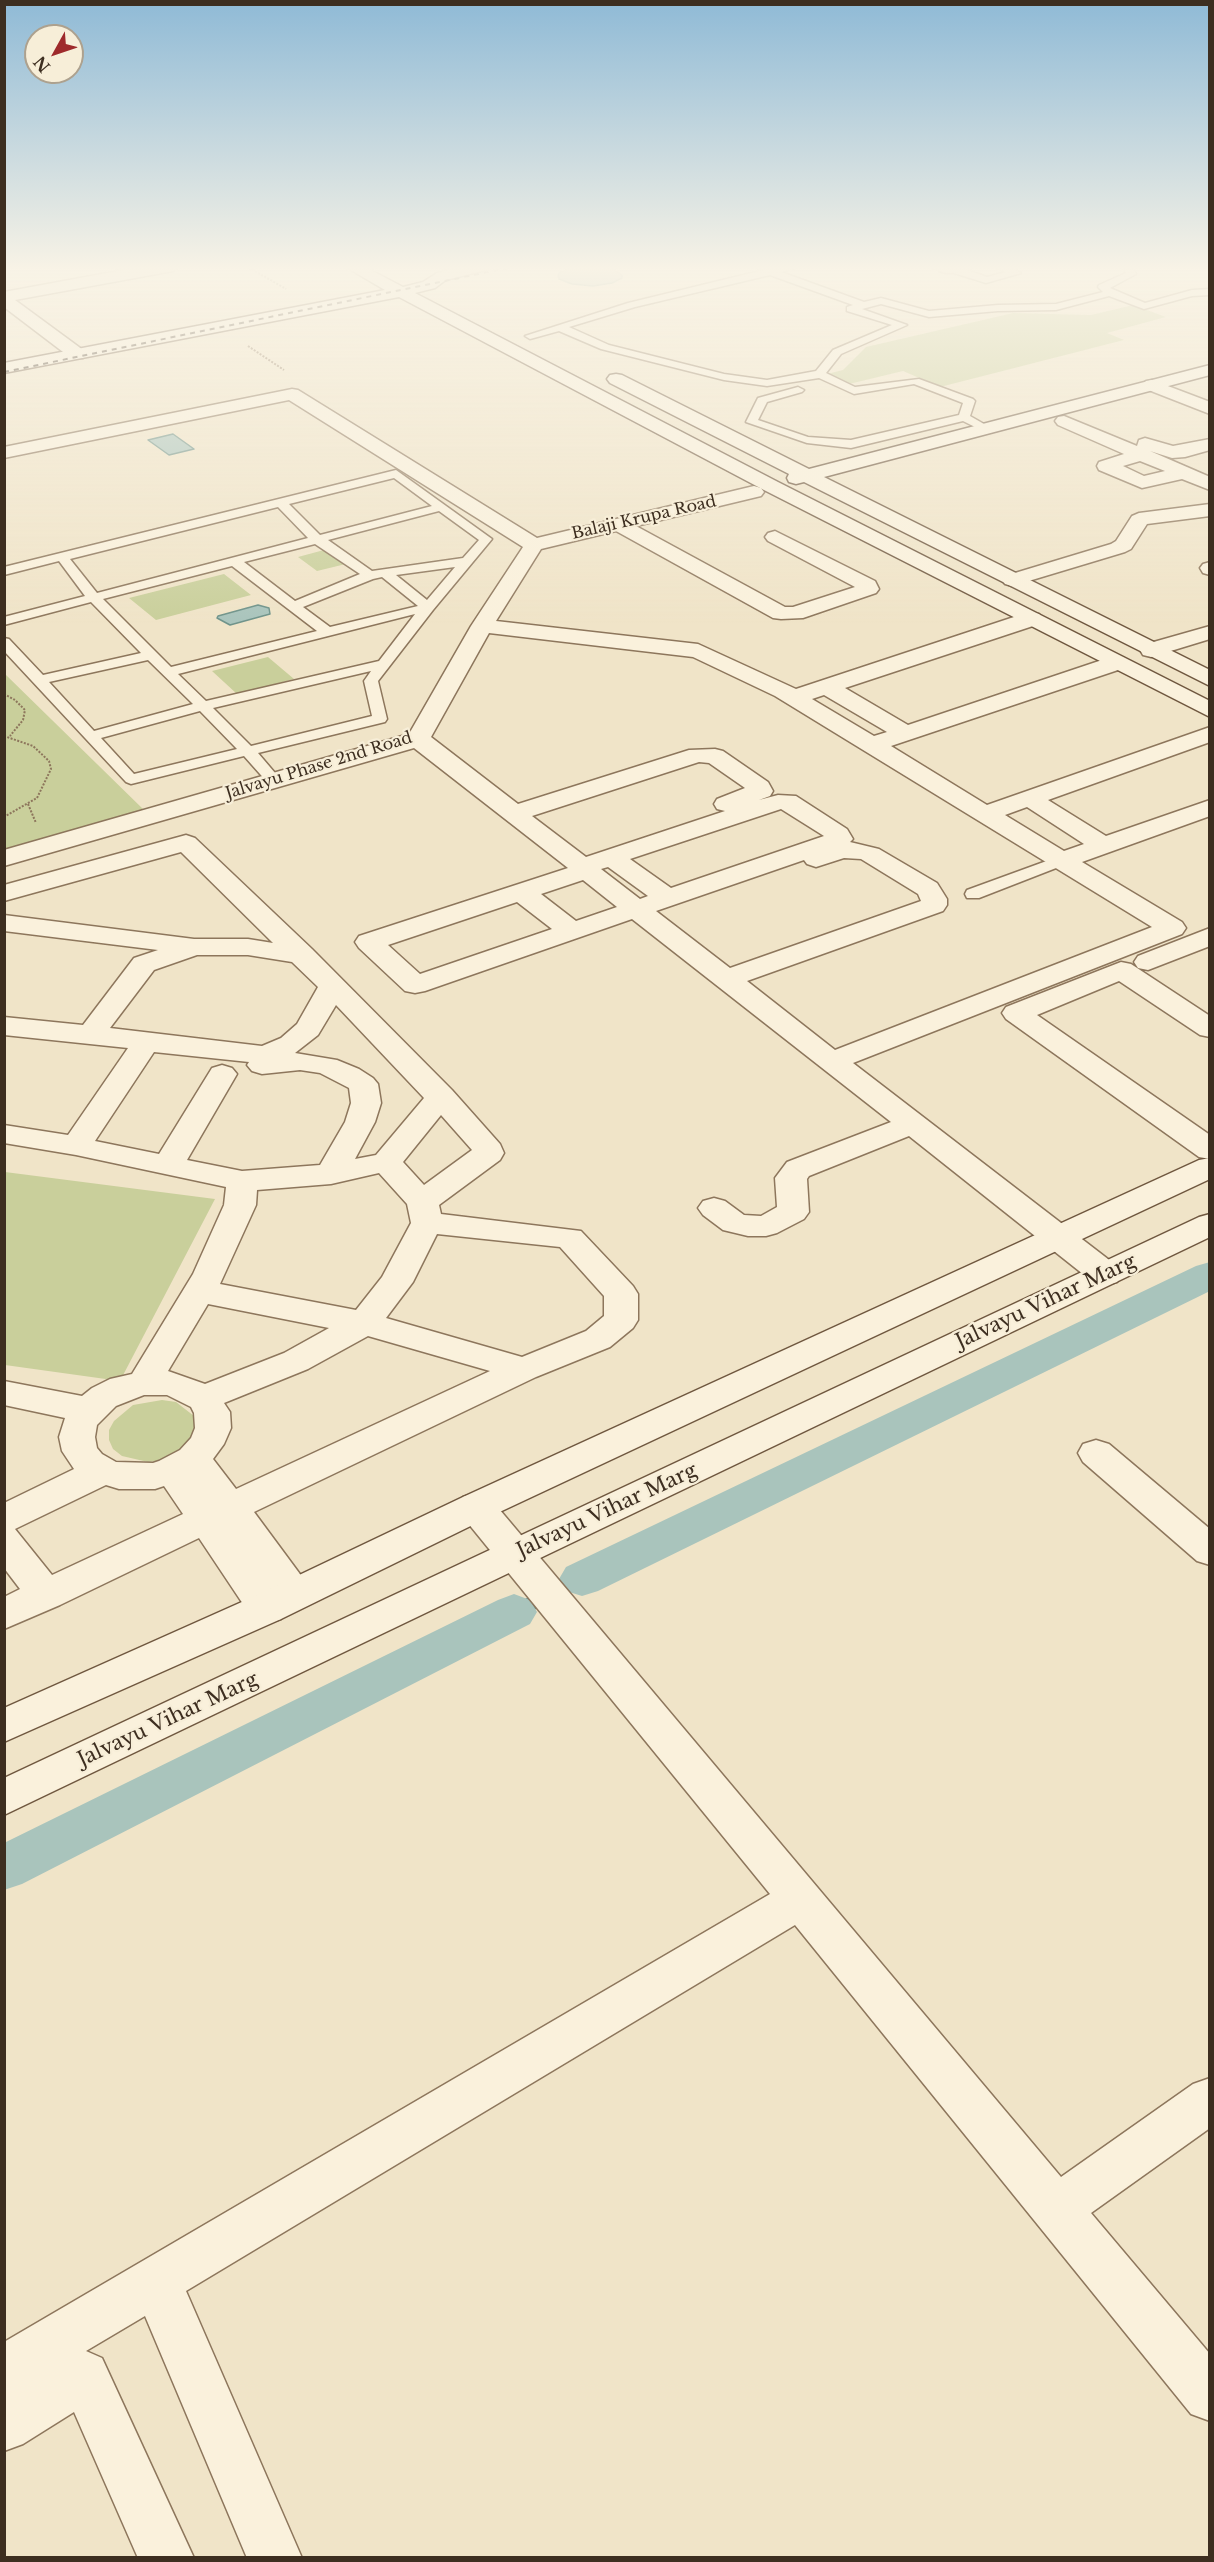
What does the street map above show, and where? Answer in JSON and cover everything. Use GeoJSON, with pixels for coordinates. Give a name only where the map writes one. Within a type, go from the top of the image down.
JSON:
{"type":"FeatureCollection","features":[{"type":"Feature","properties":{"kind":"street"},"geometry":{"type":"LineString","coordinates":[[576,386],[770,490],[1209,710]]}},
{"type":"Feature","properties":{"kind":"street"},"geometry":{"type":"LineString","coordinates":[[629,386],[1209,679]]}},
{"type":"Feature","properties":{"kind":"street"},"geometry":{"type":"LineString","coordinates":[[813,479],[985,428],[1150,386]]}},
{"type":"Feature","properties":{"kind":"street"},"geometry":{"type":"LineString","coordinates":[[1153,386],[1209,409]]}},
{"type":"Feature","properties":{"kind":"street"},"geometry":{"type":"LineString","coordinates":[[813,479],[1072,419],[1199,386]]}},
{"type":"Feature","properties":{"kind":"street"},"geometry":{"type":"LineString","coordinates":[[4,453],[292,394],[339,429],[534,544]]}},
{"type":"Feature","properties":{"kind":"street"},"geometry":{"type":"LineString","coordinates":[[1072,419],[1164,451],[1185,451],[1209,444]]}},
{"type":"Feature","properties":{"kind":"street"},"geometry":{"type":"LineString","coordinates":[[1072,419],[1141,454],[1209,484]]}},
{"type":"Feature","properties":{"kind":"street"},"geometry":{"type":"LineString","coordinates":[[1141,454],[1106,466],[1142,482],[1183,472]]}},
{"type":"Feature","properties":{"kind":"street","name":"Balaji Krupa Road"},"geometry":{"type":"LineString","coordinates":[[534,544],[813,479]]}},
{"type":"Feature","properties":{"kind":"street"},"geometry":{"type":"LineString","coordinates":[[1012,580],[1118,548],[1124,545],[1139,520],[1146,517],[1209,510]]}},
{"type":"Feature","properties":{"kind":"street"},"geometry":{"type":"LineString","coordinates":[[619,525],[781,613],[795,613],[869,589],[867,585],[775,537]]}},
{"type":"Feature","properties":{"kind":"street","name":"Jalvayu Phase 2nd Road"},"geometry":{"type":"LineString","coordinates":[[4,858],[418,739],[482,626],[534,544]]}},
{"type":"Feature","properties":{"kind":"street"},"geometry":{"type":"LineString","coordinates":[[794,697],[1031,619]]}},
{"type":"Feature","properties":{"kind":"street"},"geometry":{"type":"LineString","coordinates":[[482,626],[698,651],[794,697],[1173,928],[831,1061]]}},
{"type":"Feature","properties":{"kind":"street"},"geometry":{"type":"LineString","coordinates":[[1151,650],[1209,632]]}},
{"type":"Feature","properties":{"kind":"street"},"geometry":{"type":"LineString","coordinates":[[872,745],[1116,663]]}},
{"type":"Feature","properties":{"kind":"street"},"geometry":{"type":"LineString","coordinates":[[826,686],[906,734]]}},
{"type":"Feature","properties":{"kind":"street"},"geometry":{"type":"LineString","coordinates":[[987,813],[1209,734]]}},
{"type":"Feature","properties":{"kind":"street"},"geometry":{"type":"LineString","coordinates":[[418,739],[1105,1274]]}},
{"type":"Feature","properties":{"kind":"street"},"geometry":{"type":"LineString","coordinates":[[513,814],[697,755],[715,756],[759,787],[761,791],[578,865],[521,892],[369,942],[415,985],[572,932],[643,915],[841,850],[870,854],[928,889],[934,899],[934,905],[923,910],[726,979]]}},
{"type":"Feature","properties":{"kind":"street"},"geometry":{"type":"LineString","coordinates":[[1029,798],[1103,845]]}},
{"type":"Feature","properties":{"kind":"street"},"geometry":{"type":"LineString","coordinates":[[578,865],[611,857],[778,802],[787,801],[838,834],[840,839],[669,899],[643,915]]}},
{"type":"Feature","properties":{"kind":"street"},"geometry":{"type":"LineString","coordinates":[[1063,860],[1209,807]]}},
{"type":"Feature","properties":{"kind":"street"},"geometry":{"type":"LineString","coordinates":[[156,814],[333,986],[441,1096],[485,1144],[489,1153],[425,1212],[396,1282],[364,1323],[296,1361],[202,1398]]}},
{"type":"Feature","properties":{"kind":"street"},"geometry":{"type":"LineString","coordinates":[[4,893],[186,843]]}},
{"type":"Feature","properties":{"kind":"street"},"geometry":{"type":"LineString","coordinates":[[611,857],[669,899]]}},
{"type":"Feature","properties":{"kind":"street"},"geometry":{"type":"LineString","coordinates":[[521,892],[572,932]]}},
{"type":"Feature","properties":{"kind":"street"},"geometry":{"type":"LineString","coordinates":[[4,923],[195,947],[249,947],[302,955]]}},
{"type":"Feature","properties":{"kind":"street"},"geometry":{"type":"LineString","coordinates":[[1209,936],[1146,962],[1209,1004]]}},
{"type":"Feature","properties":{"kind":"street"},"geometry":{"type":"LineString","coordinates":[[91,1034],[144,964],[195,947]]}},
{"type":"Feature","properties":{"kind":"street"},"geometry":{"type":"LineString","coordinates":[[1209,1029],[1121,970],[1016,1012],[1209,1150]]}},
{"type":"Feature","properties":{"kind":"street"},"geometry":{"type":"LineString","coordinates":[[5,1027],[91,1034],[265,1055],[291,1044],[308,1029],[333,986]]}},
{"type":"Feature","properties":{"kind":"street"},"geometry":{"type":"LineString","coordinates":[[76,1146],[146,1042]]}},
{"type":"Feature","properties":{"kind":"street"},"geometry":{"type":"LineString","coordinates":[[252,1066],[300,1061],[327,1066],[363,1084],[366,1103],[360,1122],[330,1174]]}},
{"type":"Feature","properties":{"kind":"street"},"geometry":{"type":"LineString","coordinates":[[168,1165],[222,1074]]}},
{"type":"Feature","properties":{"kind":"street"},"geometry":{"type":"LineString","coordinates":[[4,1134],[76,1146],[242,1181],[330,1174],[386,1162],[441,1096]]}},
{"type":"Feature","properties":{"kind":"street"},"geometry":{"type":"LineString","coordinates":[[714,1208],[734,1223],[766,1226],[793,1212],[791,1178],[798,1169],[913,1124]]}},
{"type":"Feature","properties":{"kind":"street"},"geometry":{"type":"LineString","coordinates":[[4,1614],[524,1369],[598,1339],[621,1320],[621,1294],[570,1238],[425,1212],[386,1162]]}},
{"type":"Feature","properties":{"kind":"street"},"geometry":{"type":"LineString","coordinates":[[4,1725],[281,1601],[1209,1167]]}},
{"type":"Feature","properties":{"kind":"street"},"geometry":{"type":"LineString","coordinates":[[144,1383],[209,1274],[240,1205],[242,1181]]}},
{"type":"Feature","properties":{"kind":"street","name":"Jalvayu Vihar Marg"},"geometry":{"type":"LineString","coordinates":[[4,1798],[524,1566],[1209,1224]]}},
{"type":"Feature","properties":{"kind":"street"},"geometry":{"type":"LineString","coordinates":[[199,1291],[364,1323],[524,1369]]}},
{"type":"Feature","properties":{"kind":"street"},"geometry":{"type":"LineString","coordinates":[[144,1383],[166,1383],[186,1388],[202,1398],[212,1412],[213,1428],[206,1444],[182,1465],[155,1476],[136,1478],[103,1472],[89,1463],[80,1451],[77,1437],[80,1423],[89,1410],[104,1397],[122,1388],[144,1383]]}},
{"type":"Feature","properties":{"kind":"street"},"geometry":{"type":"LineString","coordinates":[[4,1393],[89,1410]]}},
{"type":"Feature","properties":{"kind":"street"},"geometry":{"type":"LineString","coordinates":[[1096,1453],[1209,1551]]}},
{"type":"Feature","properties":{"kind":"street"},"geometry":{"type":"LineString","coordinates":[[182,1465],[281,1601]]}},
{"type":"Feature","properties":{"kind":"street"},"geometry":{"type":"LineString","coordinates":[[4,1518],[103,1472]]}},
{"type":"Feature","properties":{"kind":"street"},"geometry":{"type":"LineString","coordinates":[[476,1508],[1209,2395]]}},
{"type":"Feature","properties":{"kind":"street"},"geometry":{"type":"LineString","coordinates":[[4,1540],[46,1595]]}},
{"type":"Feature","properties":{"kind":"street"},"geometry":{"type":"LineString","coordinates":[[4,2371],[800,1899]]}},
{"type":"Feature","properties":{"kind":"street"},"geometry":{"type":"LineString","coordinates":[[1056,2209],[1209,2100]]}},
{"type":"Feature","properties":{"kind":"street"},"geometry":{"type":"LineString","coordinates":[[156,2281],[275,2558]]}},
{"type":"Feature","properties":{"kind":"street"},"geometry":{"type":"LineString","coordinates":[[4,2425],[84,2376],[167,2558]]}},
{"type":"Feature","properties":{"kind":"lane"},"geometry":{"type":"LineString","coordinates":[[820,386],[762,400],[752,422],[807,440],[851,444],[964,417],[985,428]]}},
{"type":"Feature","properties":{"kind":"lane"},"geometry":{"type":"LineString","coordinates":[[844,386],[854,391],[887,386]]}},
{"type":"Feature","properties":{"kind":"lane"},"geometry":{"type":"LineString","coordinates":[[927,386],[969,401],[964,417]]}},
{"type":"Feature","properties":{"kind":"lane"},"geometry":{"type":"LineString","coordinates":[[4,571],[396,474],[486,539],[428,607],[371,681],[380,719],[131,779],[4,642]]}},
{"type":"Feature","properties":{"kind":"lane"},"geometry":{"type":"LineString","coordinates":[[280,503],[317,539],[370,575]]}},
{"type":"Feature","properties":{"kind":"lane"},"geometry":{"type":"LineString","coordinates":[[4,621],[441,507]]}},
{"type":"Feature","properties":{"kind":"lane"},"geometry":{"type":"LineString","coordinates":[[62,557],[94,598],[247,750],[273,780]]}},
{"type":"Feature","properties":{"kind":"lane"},"geometry":{"type":"LineString","coordinates":[[234,561],[326,631]]}},
{"type":"Feature","properties":{"kind":"lane"},"geometry":{"type":"LineString","coordinates":[[293,606],[370,575],[468,561]]}},
{"type":"Feature","properties":{"kind":"lane"},"geometry":{"type":"LineString","coordinates":[[385,573],[428,607]]}},
{"type":"Feature","properties":{"kind":"lane"},"geometry":{"type":"LineString","coordinates":[[168,672],[428,607]]}},
{"type":"Feature","properties":{"kind":"lane"},"geometry":{"type":"LineString","coordinates":[[40,680],[151,655]]}},
{"type":"Feature","properties":{"kind":"lane"},"geometry":{"type":"LineString","coordinates":[[92,736],[202,706],[384,664]]}},
{"type":"Feature","properties":{"kind":"lane"},"geometry":{"type":"LineString","coordinates":[[973,894],[1063,860]]}},
{"type":"Feature","properties":{"kind":"path"},"geometry":{"type":"LineString","coordinates":[[292,394],[301,386]]}},
{"type":"Feature","properties":{"kind":"path"},"geometry":{"type":"LineString","coordinates":[[4,694],[15,700],[25,710],[23,720],[10,736]]}},
{"type":"Feature","properties":{"kind":"path"},"geometry":{"type":"LineString","coordinates":[[4,736],[10,736],[33,746],[49,761],[51,770],[37,798],[4,818]]}},
{"type":"Feature","properties":{"kind":"green space"},"geometry":{"type":"Polygon","coordinates":[[[335,547],[354,562],[317,571],[298,557],[335,547]]]}},
{"type":"Feature","properties":{"kind":"green space"},"geometry":{"type":"Polygon","coordinates":[[[224,574],[251,595],[156,620],[129,598],[224,574]]]}},
{"type":"Feature","properties":{"kind":"green space"},"geometry":{"type":"Polygon","coordinates":[[[268,657],[294,679],[237,694],[212,671],[268,657]]]}},
{"type":"Feature","properties":{"kind":"green space"},"geometry":{"type":"Polygon","coordinates":[[[5,674],[144,810],[5,851],[5,674]]]}},
{"type":"Feature","properties":{"kind":"green space"},"geometry":{"type":"Polygon","coordinates":[[[5,1172],[215,1199],[120,1381],[5,1365],[5,1172]]]}},
{"type":"Feature","properties":{"kind":"green space"},"geometry":{"type":"Polygon","coordinates":[[[162,1400],[176,1402],[194,1416],[197,1426],[187,1446],[163,1460],[148,1462],[122,1456],[113,1449],[109,1440],[109,1430],[114,1421],[133,1405],[162,1400]]]}},
{"type":"Feature","properties":{"kind":"water"},"geometry":{"type":"Polygon","coordinates":[[[173,434],[194,449],[169,455],[148,440],[173,434]]]}},
{"type":"Feature","properties":{"kind":"water"},"geometry":{"type":"Polygon","coordinates":[[[258,605],[269,608],[270,614],[230,625],[217,618],[218,616],[258,605]]]}},
{"type":"Feature","properties":{"kind":"waterway"},"geometry":{"type":"LineString","coordinates":[[582,1579],[1210,1275]]}},
{"type":"Feature","properties":{"kind":"waterway"},"geometry":{"type":"LineString","coordinates":[[514,1612],[582,1579]]}},
{"type":"Feature","properties":{"kind":"waterway"},"geometry":{"type":"LineString","coordinates":[[4,1868],[514,1612]]}}]}
